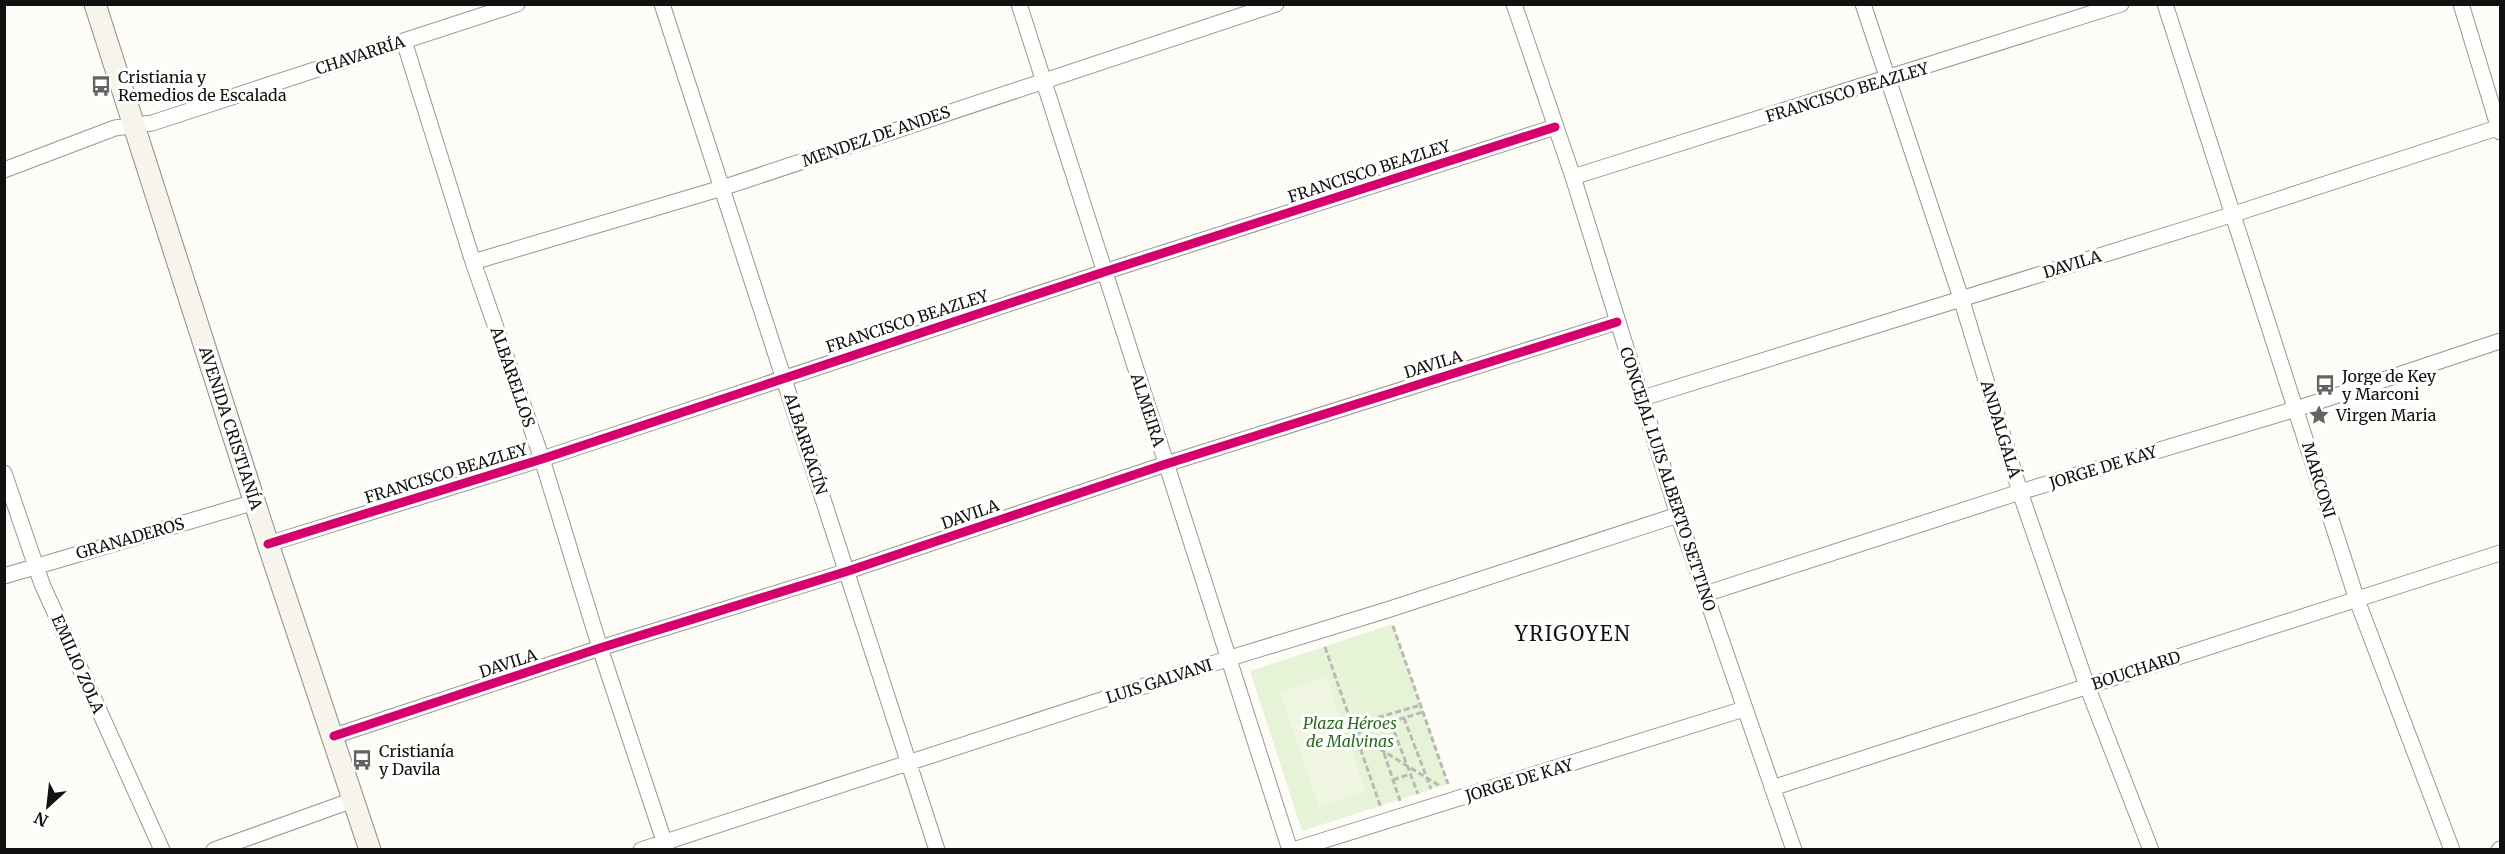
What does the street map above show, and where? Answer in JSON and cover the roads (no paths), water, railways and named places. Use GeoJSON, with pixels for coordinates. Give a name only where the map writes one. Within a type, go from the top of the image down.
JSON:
{"type":"FeatureCollection","features":[{"type":"Feature","properties":{"kind":"street","name":"AVENIDA CRISTIANÍA"},"geometry":{"type":"LineString","coordinates":[[95,4],[268,544],[370,849]]}},
{"type":"Feature","properties":{"kind":"street","name":"CHAVARRÍA"},"geometry":{"type":"LineString","coordinates":[[4,170],[115,128],[152,123],[404,41],[485,9],[517,4]]}},
{"type":"Feature","properties":{"kind":"street","name":"ALBARRACÍN"},"geometry":{"type":"LineString","coordinates":[[662,4],[937,849]]}},
{"type":"Feature","properties":{"kind":"street","name":"ALMEIRA"},"geometry":{"type":"LineString","coordinates":[[1019,4],[1227,659],[1292,849]]}},
{"type":"Feature","properties":{"kind":"street","name":"MENDEZ DE ANDES"},"geometry":{"type":"LineString","coordinates":[[473,262],[722,188],[1044,79],[1276,4]]}},
{"type":"Feature","properties":{"kind":"street","name":"CONCEJAL LUIS ALBERTO SETTINO"},"geometry":{"type":"LineString","coordinates":[[1514,4],[1573,177],[1678,515],[1794,849]]}},
{"type":"Feature","properties":{"kind":"street","name":"ANDALGALÁ"},"geometry":{"type":"LineString","coordinates":[[1863,4],[1961,298],[2020,492],[2087,686],[2151,849]]}},
{"type":"Feature","properties":{"kind":"street","name":"FRANCISCO BEAZLEY"},"geometry":{"type":"LineString","coordinates":[[1573,177],[2121,4]]}},
{"type":"Feature","properties":{"kind":"street","name":"MARCONI"},"geometry":{"type":"LineString","coordinates":[[2165,4],[2357,600],[2452,849]]}},
{"type":"Feature","properties":{"kind":"street"},"geometry":{"type":"LineString","coordinates":[[2461,4],[2500,128]]}},
{"type":"Feature","properties":{"kind":"street","name":"ALBARELLOS"},"geometry":{"type":"LineString","coordinates":[[404,41],[473,262],[542,459],[600,648],[666,846]]}},
{"type":"Feature","properties":{"kind":"street","name":"FRANCISCO BEAZLEY"},"geometry":{"type":"LineString","coordinates":[[268,544],[542,459],[1104,272],[1555,127]]}},
{"type":"Feature","properties":{"kind":"street","name":"DAVILA"},"geometry":{"type":"LineString","coordinates":[[1643,398],[2234,214],[2500,128]]}},
{"type":"Feature","properties":{"kind":"street","name":"DAVILA"},"geometry":{"type":"LineString","coordinates":[[334,736],[600,648],[848,571],[1166,464],[1617,322]]}},
{"type":"Feature","properties":{"kind":"street","name":"JORGE DE KAY"},"geometry":{"type":"LineString","coordinates":[[1705,594],[2020,492],[2296,409],[2500,341]]}},
{"type":"Feature","properties":{"kind":"street","name":"EMILIO ZOLA"},"geometry":{"type":"LineString","coordinates":[[4,473],[35,566],[162,849]]}},
{"type":"Feature","properties":{"kind":"street","name":"GRANADEROS"},"geometry":{"type":"LineString","coordinates":[[4,576],[255,502]]}},
{"type":"Feature","properties":{"kind":"street","name":"LUIS GALVANI"},"geometry":{"type":"LineString","coordinates":[[641,849],[666,846],[909,762],[1678,515]]}},
{"type":"Feature","properties":{"kind":"street","name":"BOUCHARD"},"geometry":{"type":"LineString","coordinates":[[1772,788],[2500,553]]}},
{"type":"Feature","properties":{"kind":"street","name":"JORGE DE KAY"},"geometry":{"type":"LineString","coordinates":[[1292,849],[1430,807],[1453,797],[1744,709]]}},
{"type":"Feature","properties":{"kind":"street"},"geometry":{"type":"LineString","coordinates":[[214,849],[353,800]]}},
{"type":"Feature","properties":{"kind":"place","name":"Cristiania y Remedios de Escalada"},"geometry":{"type":"Point","coordinates":[101,86]}},
{"type":"Feature","properties":{"kind":"place","name":"Jorge de Key y Marconi"},"geometry":{"type":"Point","coordinates":[2325,385]}},
{"type":"Feature","properties":{"kind":"place","name":"Virgen Maria"},"geometry":{"type":"Point","coordinates":[2319,415]}},
{"type":"Feature","properties":{"kind":"place","name":"Cristianía y Davila"},"geometry":{"type":"Point","coordinates":[362,760]}},
{"type":"Feature","properties":{"kind":"district","name":"YRIGOYEN"},"geometry":{"type":"Point","coordinates":[1573,633]}},
{"type":"Feature","properties":{"kind":"park label","name":"Plaza Héroes de Malvinas"},"geometry":{"type":"Point","coordinates":[1350,732]}}]}
